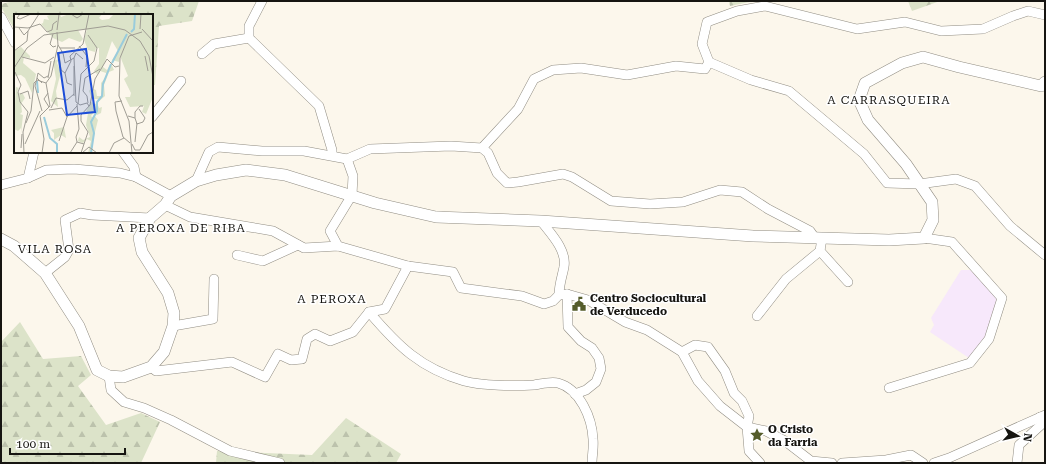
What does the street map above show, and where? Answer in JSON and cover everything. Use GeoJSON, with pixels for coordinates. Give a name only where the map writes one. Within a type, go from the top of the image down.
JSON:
{"type":"FeatureCollection","features":[{"type":"Feature","properties":{"kind":"street"},"geometry":{"type":"LineString","coordinates":[[262,1],[249,26],[249,38],[319,106],[332,150],[332,155]]}},
{"type":"Feature","properties":{"kind":"street"},"geometry":{"type":"LineString","coordinates":[[1045,15],[1028,11],[983,29],[941,31],[905,22],[857,29],[765,6],[737,11],[707,22],[702,44],[709,62],[751,80],[789,91],[864,154],[887,183],[919,184],[956,179],[974,186],[1010,226],[1045,255]]}},
{"type":"Feature","properties":{"kind":"street"},"geometry":{"type":"LineString","coordinates":[[1,17],[14,41]]}},
{"type":"Feature","properties":{"kind":"street"},"geometry":{"type":"LineString","coordinates":[[202,54],[214,44],[249,38]]}},
{"type":"Feature","properties":{"kind":"street"},"geometry":{"type":"LineString","coordinates":[[924,238],[933,220],[932,202],[906,164],[868,120],[859,100],[865,84],[902,63],[923,57],[1041,86],[1045,82]]}},
{"type":"Feature","properties":{"kind":"street"},"geometry":{"type":"LineString","coordinates":[[482,148],[518,109],[534,79],[553,70],[581,68],[627,75],[676,66],[705,69],[709,62]]}},
{"type":"Feature","properties":{"kind":"street"},"geometry":{"type":"LineString","coordinates":[[153,116],[181,81]]}},
{"type":"Feature","properties":{"kind":"street"},"geometry":{"type":"LineString","coordinates":[[196,181],[209,152],[218,147],[262,151],[304,151],[347,159],[370,149],[451,146],[482,148],[488,153],[497,174],[507,183],[563,174],[572,177],[611,201],[650,204],[683,202],[720,190],[742,192],[768,209],[810,231],[819,238],[820,251],[848,282]]}},
{"type":"Feature","properties":{"kind":"street"},"geometry":{"type":"LineString","coordinates":[[28,178],[34,153]]}},
{"type":"Feature","properties":{"kind":"street"},"geometry":{"type":"LineString","coordinates":[[125,153],[134,167],[136,177]]}},
{"type":"Feature","properties":{"kind":"street"},"geometry":{"type":"LineString","coordinates":[[338,246],[330,231],[352,195],[353,176],[347,159]]}},
{"type":"Feature","properties":{"kind":"street"},"geometry":{"type":"LineString","coordinates":[[1,185],[28,178],[46,170],[74,169],[120,173],[136,177],[190,217],[273,231],[304,248],[338,246],[408,266],[453,272],[461,288],[522,296],[544,304],[553,301],[563,294],[588,300],[625,322],[647,330],[682,352],[698,380],[720,406],[747,427],[766,431],[812,461],[832,463]]}},
{"type":"Feature","properties":{"kind":"street"},"geometry":{"type":"LineString","coordinates":[[1,239],[14,246],[45,273],[79,326],[97,370],[109,376],[123,377],[151,367],[164,352],[173,326],[174,313],[168,293],[142,252],[139,238],[150,218],[168,201],[196,181],[216,175],[246,170],[285,174],[376,203],[436,217],[541,221],[753,236],[889,240],[924,238],[952,242],[1002,298],[989,339],[970,363],[889,388]]}},
{"type":"Feature","properties":{"kind":"street"},"geometry":{"type":"LineString","coordinates":[[45,273],[65,257],[69,250],[65,220],[80,213],[150,218]]}},
{"type":"Feature","properties":{"kind":"street"},"geometry":{"type":"LineString","coordinates":[[541,221],[563,251],[564,266],[559,284],[563,294],[568,327],[581,341],[592,348],[599,358],[601,370],[596,382],[586,390],[575,394]]}},
{"type":"Feature","properties":{"kind":"street"},"geometry":{"type":"LineString","coordinates":[[237,255],[263,261],[298,245]]}},
{"type":"Feature","properties":{"kind":"street"},"geometry":{"type":"LineString","coordinates":[[757,316],[786,279],[820,251]]}},
{"type":"Feature","properties":{"kind":"street"},"geometry":{"type":"LineString","coordinates":[[151,367],[156,371],[232,362],[265,377],[278,354],[291,360],[302,359],[307,339],[315,334],[330,341],[353,332],[369,312],[385,309],[408,266]]}},
{"type":"Feature","properties":{"kind":"street"},"geometry":{"type":"LineString","coordinates":[[173,326],[213,320],[214,279]]}},
{"type":"Feature","properties":{"kind":"street"},"geometry":{"type":"LineString","coordinates":[[369,312],[402,348],[421,362],[442,373],[465,381],[494,384],[532,385],[557,382],[570,388],[590,419],[593,439],[592,463]]}},
{"type":"Feature","properties":{"kind":"street"},"geometry":{"type":"LineString","coordinates":[[682,352],[696,345],[708,347],[725,371],[734,393],[742,401],[749,416],[747,427],[750,451],[760,463]]}},
{"type":"Feature","properties":{"kind":"street"},"geometry":{"type":"LineString","coordinates":[[109,376],[111,390],[124,402],[144,408],[171,420],[230,451],[280,463]]}},
{"type":"Feature","properties":{"kind":"street"},"geometry":{"type":"LineString","coordinates":[[934,463],[982,444],[1042,416],[1042,424],[1019,445],[1017,463]]}},
{"type":"Feature","properties":{"kind":"street"},"geometry":{"type":"LineString","coordinates":[[842,463],[886,460],[911,455],[923,463]]}},
{"type":"Feature","properties":{"kind":"shaded area"},"geometry":{"type":"Polygon","coordinates":[[[961,270],[970,270],[999,297],[988,336],[972,360],[930,332],[934,325],[931,318],[961,270]]]}},
{"type":"Feature","properties":{"kind":"green space"},"geometry":{"type":"Polygon","coordinates":[[[14,1],[199,1],[192,21],[159,26],[155,85],[153,85],[153,14],[14,14],[14,28],[1,7],[1,4],[14,1]]]}},
{"type":"Feature","properties":{"kind":"green space"},"geometry":{"type":"Polygon","coordinates":[[[729,1],[754,1],[730,6],[729,1]]]}},
{"type":"Feature","properties":{"kind":"green space"},"geometry":{"type":"Polygon","coordinates":[[[908,1],[940,1],[912,11],[908,1]]]}},
{"type":"Feature","properties":{"kind":"green space"},"geometry":{"type":"Polygon","coordinates":[[[20,322],[43,359],[81,356],[91,375],[78,386],[106,425],[141,413],[160,422],[141,463],[1,463],[1,342],[20,322]]]}},
{"type":"Feature","properties":{"kind":"green space"},"geometry":{"type":"Polygon","coordinates":[[[346,418],[401,454],[396,463],[216,463],[217,451],[312,455],[346,418]]]}},
{"type":"Feature","properties":{"kind":"place","name":"Centro Sociocultural de Verducedo"},"geometry":{"type":"Point","coordinates":[579,304]}},
{"type":"Feature","properties":{"kind":"place","name":"O Cristo da Farria"},"geometry":{"type":"Point","coordinates":[757,435]}},
{"type":"Feature","properties":{"kind":"district","name":"A CARRASQUEIRA"},"geometry":{"type":"Point","coordinates":[889,100]}},
{"type":"Feature","properties":{"kind":"district","name":"A PEROXA DE RIBA"},"geometry":{"type":"Point","coordinates":[181,228]}},
{"type":"Feature","properties":{"kind":"district","name":"VILA ROSA"},"geometry":{"type":"Point","coordinates":[55,249]}},
{"type":"Feature","properties":{"kind":"district","name":"A PEROXA"},"geometry":{"type":"Point","coordinates":[332,299]}}]}
